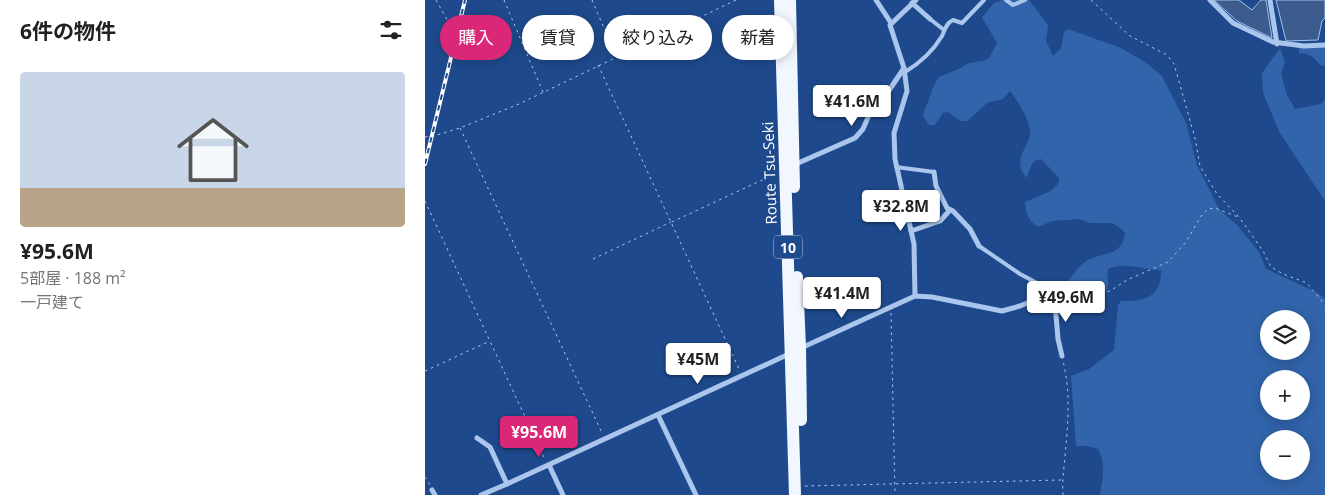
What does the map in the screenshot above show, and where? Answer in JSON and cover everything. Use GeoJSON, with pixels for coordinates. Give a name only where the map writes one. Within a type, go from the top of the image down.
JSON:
{"type":"FeatureCollection","features":[{"type":"Feature","properties":{"kind":"main road","name":"Route Tsu-Seki"},"geometry":{"type":"LineString","coordinates":[[780,0],[794,222],[799,492]]}},
{"type":"Feature","properties":{"kind":"main road","name":"Route Tsu-Seki"},"geometry":{"type":"LineString","coordinates":[[790,0],[790,167]]}},
{"type":"Feature","properties":{"kind":"street"},"geometry":{"type":"LineString","coordinates":[[876,0],[891,23],[905,70],[907,92],[894,133],[897,167],[914,244],[915,296]]}},
{"type":"Feature","properties":{"kind":"street"},"geometry":{"type":"LineString","coordinates":[[1210,0],[1233,23],[1277,44],[1325,45]]}},
{"type":"Feature","properties":{"kind":"street"},"geometry":{"type":"LineString","coordinates":[[1269,0],[1277,44]]}},
{"type":"Feature","properties":{"kind":"street"},"geometry":{"type":"LineString","coordinates":[[891,23],[914,2],[930,19]]}},
{"type":"Feature","properties":{"kind":"street"},"geometry":{"type":"LineString","coordinates":[[790,167],[855,138],[860,133],[872,108],[884,98],[905,70]]}},
{"type":"Feature","properties":{"kind":"street"},"geometry":{"type":"LineString","coordinates":[[934,172],[936,186],[950,210],[970,229],[979,246]]}},
{"type":"Feature","properties":{"kind":"street"},"geometry":{"type":"LineString","coordinates":[[911,231],[940,221],[950,210]]}},
{"type":"Feature","properties":{"kind":"street"},"geometry":{"type":"LineString","coordinates":[[481,495],[605,440],[915,296],[931,297],[1002,311],[1054,292],[1084,299]]}},
{"type":"Feature","properties":{"kind":"street"},"geometry":{"type":"LineString","coordinates":[[1054,292],[1057,339],[1062,356]]}},
{"type":"Feature","properties":{"kind":"street"},"geometry":{"type":"LineString","coordinates":[[658,415],[695,495]]}},
{"type":"Feature","properties":{"kind":"street"},"geometry":{"type":"LineString","coordinates":[[477,438],[490,447],[507,484]]}},
{"type":"Feature","properties":{"kind":"street"},"geometry":{"type":"LineString","coordinates":[[549,465],[563,495]]}},
{"type":"Feature","properties":{"kind":"lane"},"geometry":{"type":"LineString","coordinates":[[905,70],[923,59],[943,35],[944,30],[952,20],[962,23],[983,0]]}},
{"type":"Feature","properties":{"kind":"lane"},"geometry":{"type":"LineString","coordinates":[[1006,0],[1013,5],[1025,0]]}},
{"type":"Feature","properties":{"kind":"lane"},"geometry":{"type":"LineString","coordinates":[[930,19],[944,30]]}},
{"type":"Feature","properties":{"kind":"lane"},"geometry":{"type":"LineString","coordinates":[[897,167],[934,172]]}},
{"type":"Feature","properties":{"kind":"lane"},"geometry":{"type":"LineString","coordinates":[[979,246],[1020,274],[1054,292]]}},
{"type":"Feature","properties":{"kind":"path"},"geometry":{"type":"LineString","coordinates":[[436,0],[444,15]]}},
{"type":"Feature","properties":{"kind":"path"},"geometry":{"type":"LineString","coordinates":[[505,0],[544,92]]}},
{"type":"Feature","properties":{"kind":"path"},"geometry":{"type":"LineString","coordinates":[[593,0],[604,26]]}},
{"type":"Feature","properties":{"kind":"path"},"geometry":{"type":"LineString","coordinates":[[704,15],[736,0]]}},
{"type":"Feature","properties":{"kind":"path"},"geometry":{"type":"LineString","coordinates":[[1091,0],[1130,36],[1167,56],[1174,64],[1195,138],[1200,166],[1217,194],[1239,217],[1263,251],[1271,267],[1307,284],[1325,304]]}},
{"type":"Feature","properties":{"kind":"path"},"geometry":{"type":"LineString","coordinates":[[425,137],[460,128],[519,104],[609,60]]}},
{"type":"Feature","properties":{"kind":"path"},"geometry":{"type":"LineString","coordinates":[[598,65],[743,376]]}},
{"type":"Feature","properties":{"kind":"path"},"geometry":{"type":"LineString","coordinates":[[460,128],[605,440]]}},
{"type":"Feature","properties":{"kind":"path"},"geometry":{"type":"LineString","coordinates":[[593,259],[790,167]]}},
{"type":"Feature","properties":{"kind":"path"},"geometry":{"type":"LineString","coordinates":[[425,202],[549,465]]}},
{"type":"Feature","properties":{"kind":"path"},"geometry":{"type":"LineString","coordinates":[[1084,299],[1110,291],[1127,280],[1168,262],[1186,242],[1201,216],[1208,209],[1215,208],[1239,217]]}},
{"type":"Feature","properties":{"kind":"path"},"geometry":{"type":"LineString","coordinates":[[891,308],[895,495]]}},
{"type":"Feature","properties":{"kind":"path"},"geometry":{"type":"LineString","coordinates":[[425,371],[490,341]]}},
{"type":"Feature","properties":{"kind":"path"},"geometry":{"type":"LineString","coordinates":[[1062,356],[1067,375],[1068,416],[1061,480],[1063,495]]}},
{"type":"Feature","properties":{"kind":"path"},"geometry":{"type":"LineString","coordinates":[[425,477],[433,493]]}},
{"type":"Feature","properties":{"kind":"path"},"geometry":{"type":"LineString","coordinates":[[799,492],[895,484],[1061,480]]}},
{"type":"Feature","properties":{"kind":"shaded area"},"geometry":{"type":"Polygon","coordinates":[[[1002,0],[1029,0],[1048,25],[1046,41],[1053,56],[1061,48],[1064,32],[1068,29],[1121,48],[1145,62],[1162,76],[1186,123],[1197,165],[1219,209],[1237,225],[1259,252],[1266,269],[1318,293],[1325,299],[1325,495],[1100,495],[1103,471],[1101,454],[1098,449],[1076,446],[1071,376],[1089,369],[1114,350],[1118,305],[1121,301],[1144,299],[1155,292],[1161,279],[1161,270],[1127,266],[1108,269],[1108,286],[1104,293],[1100,295],[1083,294],[1067,289],[1066,284],[1082,264],[1094,257],[1116,250],[1123,242],[1125,234],[1122,229],[1112,223],[1090,223],[1079,219],[1052,221],[1038,227],[1032,222],[1027,213],[1025,202],[1051,191],[1059,183],[1059,178],[1041,159],[1033,164],[1027,178],[1022,171],[1021,159],[1030,136],[1030,130],[1025,115],[1010,91],[1003,99],[987,103],[967,121],[960,121],[948,112],[943,113],[934,126],[928,124],[923,115],[934,85],[939,77],[968,63],[984,61],[989,58],[997,43],[982,17],[994,3],[1002,0]]]}},
{"type":"Feature","properties":{"kind":"shaded area"},"geometry":{"type":"Polygon","coordinates":[[[1214,0],[1239,0],[1252,10],[1261,0],[1266,0],[1272,38],[1237,21],[1214,0]]]}},
{"type":"Feature","properties":{"kind":"shaded area"},"geometry":{"type":"Polygon","coordinates":[[[1276,0],[1325,0],[1325,18],[1322,21],[1318,40],[1286,41],[1276,0]]]}},
{"type":"Feature","properties":{"kind":"shaded area"},"geometry":{"type":"Polygon","coordinates":[[[1299,47],[1325,47],[1325,66],[1320,65],[1311,56],[1299,53],[1299,47]]]}},
{"type":"Feature","properties":{"kind":"shaded area"},"geometry":{"type":"Polygon","coordinates":[[[1280,48],[1285,62],[1281,74],[1287,95],[1295,109],[1321,104],[1325,99],[1325,201],[1280,133],[1263,93],[1262,73],[1280,48]]]}},
{"type":"Feature","properties":{"kind":"railway"},"geometry":{"type":"LineString","coordinates":[[425,164],[465,0]]}}]}
